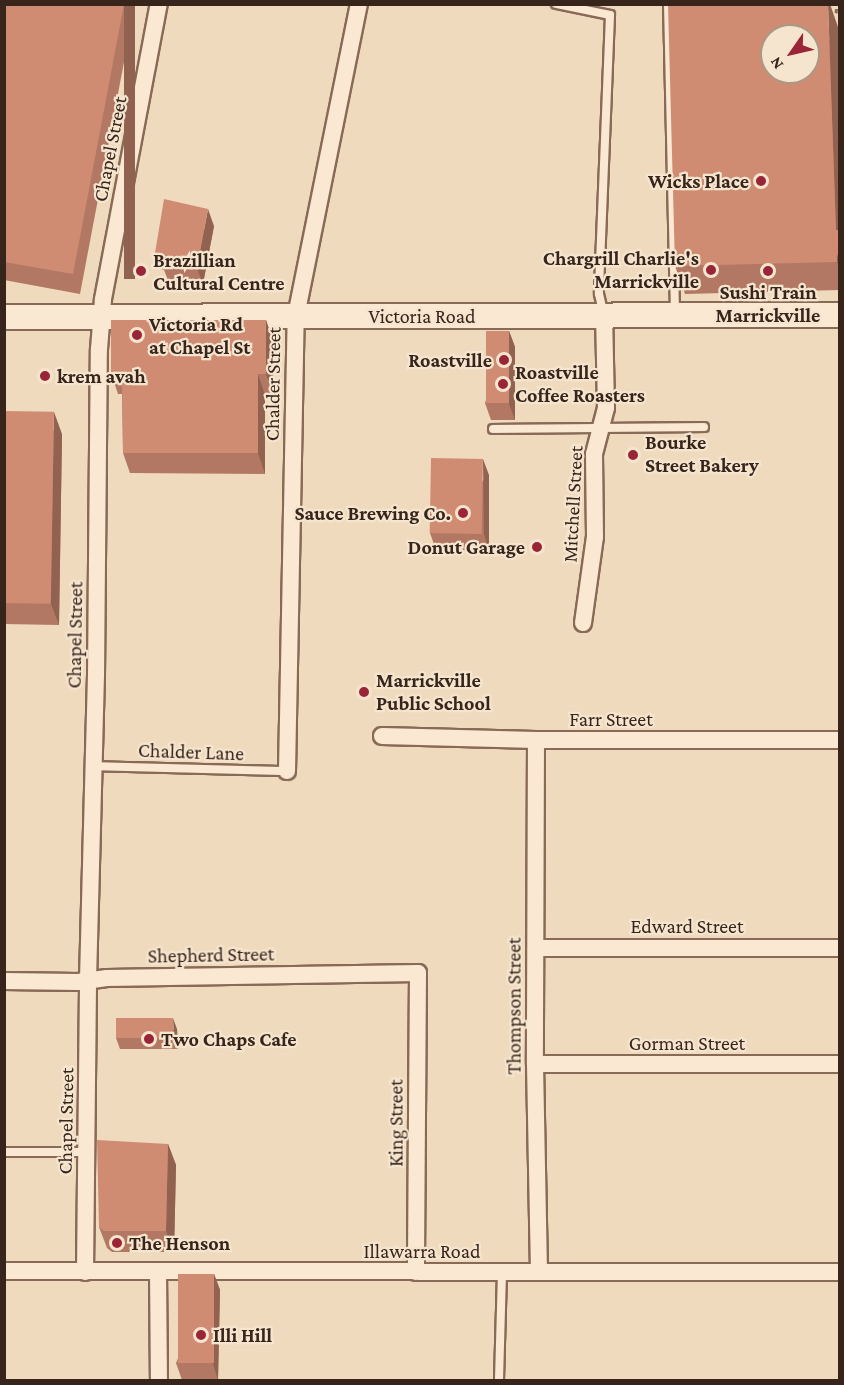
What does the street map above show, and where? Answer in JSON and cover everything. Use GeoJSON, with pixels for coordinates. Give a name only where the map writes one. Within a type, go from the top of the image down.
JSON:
{"type":"FeatureCollection","features":[{"type":"Feature","properties":{"kind":"main road","name":"Victoria Road"},"geometry":{"type":"LineString","coordinates":[[4,317],[840,315]]}},
{"type":"Feature","properties":{"kind":"street","name":"Chapel Street"},"geometry":{"type":"LineString","coordinates":[[85,1272],[88,980],[102,316],[159,4]]}},
{"type":"Feature","properties":{"kind":"street","name":"Chalder Street"},"geometry":{"type":"LineString","coordinates":[[287,771],[296,316],[359,4]]}},
{"type":"Feature","properties":{"kind":"street","name":"Mitchell Street"},"geometry":{"type":"LineString","coordinates":[[583,623],[595,537],[594,454],[606,408],[604,316]]}},
{"type":"Feature","properties":{"kind":"street","name":"Farr Street"},"geometry":{"type":"LineString","coordinates":[[382,736],[536,740],[840,740]]}},
{"type":"Feature","properties":{"kind":"street","name":"Thompson Street"},"geometry":{"type":"LineString","coordinates":[[536,740],[535,1064],[539,1271]]}},
{"type":"Feature","properties":{"kind":"street","name":"Edward Street"},"geometry":{"type":"LineString","coordinates":[[536,948],[840,948]]}},
{"type":"Feature","properties":{"kind":"street","name":"Shepherd Street"},"geometry":{"type":"LineString","coordinates":[[4,981],[418,973]]}},
{"type":"Feature","properties":{"kind":"street","name":"King Street"},"geometry":{"type":"LineString","coordinates":[[416,1272],[418,973]]}},
{"type":"Feature","properties":{"kind":"street","name":"Gorman Street"},"geometry":{"type":"LineString","coordinates":[[535,1064],[840,1064]]}},
{"type":"Feature","properties":{"kind":"street","name":"Illawarra Road"},"geometry":{"type":"LineString","coordinates":[[4,1271],[840,1272]]}},
{"type":"Feature","properties":{"kind":"street"},"geometry":{"type":"LineString","coordinates":[[158,1271],[159,1380]]}},
{"type":"Feature","properties":{"kind":"lane"},"geometry":{"type":"LineString","coordinates":[[556,4],[610,15],[599,294],[604,316]]}},
{"type":"Feature","properties":{"kind":"lane"},"geometry":{"type":"LineString","coordinates":[[668,4],[675,315]]}},
{"type":"Feature","properties":{"kind":"lane"},"geometry":{"type":"LineString","coordinates":[[493,429],[704,427]]}},
{"type":"Feature","properties":{"kind":"lane","name":"Chalder Lane"},"geometry":{"type":"LineString","coordinates":[[93,766],[287,771]]}},
{"type":"Feature","properties":{"kind":"lane"},"geometry":{"type":"LineString","coordinates":[[4,1152],[87,1152]]}},
{"type":"Feature","properties":{"kind":"lane"},"geometry":{"type":"LineString","coordinates":[[499,1380],[502,1272]]}},
{"type":"Feature","properties":{"kind":"path"},"geometry":{"type":"LineString","coordinates":[[836,25],[837,4]]}},
{"type":"Feature","properties":{"kind":"path"},"geometry":{"type":"LineString","coordinates":[[824,13],[836,13]]}},
{"type":"Feature","properties":{"kind":"building"},"geometry":{"type":"Polygon","coordinates":[[[4,4],[124,4],[73,274],[4,262],[4,4]]]}},
{"type":"Feature","properties":{"kind":"building","name":"Wicks Place"},"geometry":{"type":"Polygon","coordinates":[[[668,4],[828,4],[836,230],[840,230],[840,255],[837,255],[837,262],[675,266],[668,4]]]}},
{"type":"Feature","properties":{"kind":"building"},"geometry":{"type":"Polygon","coordinates":[[[164,199],[208,209],[197,268],[164,269],[166,256],[155,253],[164,199]]]}},
{"type":"Feature","properties":{"kind":"building"},"geometry":{"type":"Polygon","coordinates":[[[111,320],[266,320],[266,374],[258,374],[258,453],[123,453],[122,373],[111,373],[111,320]]]}},
{"type":"Feature","properties":{"kind":"building"},"geometry":{"type":"Polygon","coordinates":[[[486,331],[509,331],[509,403],[486,403],[486,331]]]}},
{"type":"Feature","properties":{"kind":"building"},"geometry":{"type":"Polygon","coordinates":[[[4,411],[54,412],[51,604],[4,603],[4,411]]]}},
{"type":"Feature","properties":{"kind":"building","name":"Sauce Brewing Co."},"geometry":{"type":"Polygon","coordinates":[[[431,458],[483,459],[482,534],[430,533],[431,458]]]}},
{"type":"Feature","properties":{"kind":"building"},"geometry":{"type":"Polygon","coordinates":[[[116,1018],[173,1018],[173,1038],[116,1038],[116,1018]]]}},
{"type":"Feature","properties":{"kind":"building"},"geometry":{"type":"Polygon","coordinates":[[[97,1140],[168,1144],[166,1231],[104,1231],[99,1227],[97,1140]]]}},
{"type":"Feature","properties":{"kind":"building","name":"Illi Hill"},"geometry":{"type":"Polygon","coordinates":[[[178,1274],[214,1274],[214,1363],[178,1363],[178,1274]]]}},
{"type":"Feature","properties":{"kind":"place","name":"Wicks Place"},"geometry":{"type":"Point","coordinates":[761,181]}},
{"type":"Feature","properties":{"kind":"place","name":"Chargrill Charlie's Marrickville"},"geometry":{"type":"Point","coordinates":[711,270]}},
{"type":"Feature","properties":{"kind":"place","name":"Brazillian Cultural Centre"},"geometry":{"type":"Point","coordinates":[141,271]}},
{"type":"Feature","properties":{"kind":"place","name":"Sushi Train Marrickville"},"geometry":{"type":"Point","coordinates":[768,271]}},
{"type":"Feature","properties":{"kind":"place","name":"Victoria Rd at Chapel St"},"geometry":{"type":"Point","coordinates":[137,335]}},
{"type":"Feature","properties":{"kind":"place","name":"Roastville"},"geometry":{"type":"Point","coordinates":[504,360]}},
{"type":"Feature","properties":{"kind":"place","name":"krem avah"},"geometry":{"type":"Point","coordinates":[45,376]}},
{"type":"Feature","properties":{"kind":"place","name":"Roastville Coffee Roasters"},"geometry":{"type":"Point","coordinates":[503,384]}},
{"type":"Feature","properties":{"kind":"place","name":"Bourke Street Bakery"},"geometry":{"type":"Point","coordinates":[633,455]}},
{"type":"Feature","properties":{"kind":"place","name":"Sauce Brewing Co."},"geometry":{"type":"Point","coordinates":[463,513]}},
{"type":"Feature","properties":{"kind":"place","name":"Donut Garage"},"geometry":{"type":"Point","coordinates":[537,547]}},
{"type":"Feature","properties":{"kind":"place","name":"Marrickville Public School"},"geometry":{"type":"Point","coordinates":[364,692]}},
{"type":"Feature","properties":{"kind":"place","name":"Two Chaps Cafe"},"geometry":{"type":"Point","coordinates":[149,1039]}},
{"type":"Feature","properties":{"kind":"place","name":"The Henson"},"geometry":{"type":"Point","coordinates":[117,1243]}},
{"type":"Feature","properties":{"kind":"place","name":"Illi Hill"},"geometry":{"type":"Point","coordinates":[201,1335]}}]}
